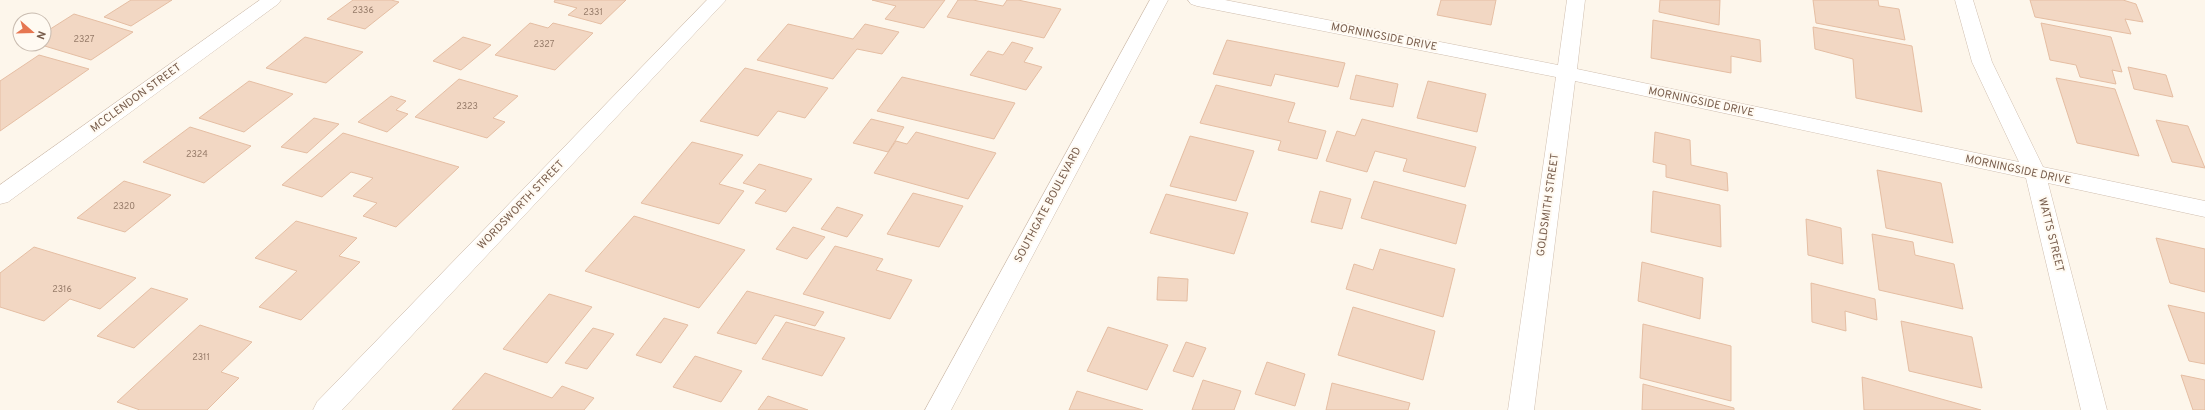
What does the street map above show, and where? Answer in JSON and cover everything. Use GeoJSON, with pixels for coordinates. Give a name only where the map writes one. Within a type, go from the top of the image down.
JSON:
{"type":"FeatureCollection","features":[{"type":"Feature","properties":{"kind":"street","name":"MCCLENDON STREET"},"geometry":{"type":"LineString","coordinates":[[0,196],[272,0]]}},
{"type":"Feature","properties":{"kind":"street","name":"WORDSWORTH STREET"},"geometry":{"type":"LineString","coordinates":[[326,410],[717,0]]}},
{"type":"Feature","properties":{"kind":"street","name":"SOUTHGATE BOULEVARD"},"geometry":{"type":"LineString","coordinates":[[938,410],[1159,0]]}},
{"type":"Feature","properties":{"kind":"street","name":"MORNINGSIDE DRIVE"},"geometry":{"type":"LineString","coordinates":[[1197,0],[1566,73],[2205,208]]}},
{"type":"Feature","properties":{"kind":"street","name":"GOLDSMITH STREET"},"geometry":{"type":"LineString","coordinates":[[1521,410],[1576,0]]}},
{"type":"Feature","properties":{"kind":"street","name":"WATTS STREET"},"geometry":{"type":"LineString","coordinates":[[1964,0],[1982,62],[2035,173],[2094,410]]}},
{"type":"Feature","properties":{"kind":"building"},"geometry":{"type":"Polygon","coordinates":[[[131,0],[172,0],[131,26],[104,17],[131,0]]]}},
{"type":"Feature","properties":{"kind":"building"},"geometry":{"type":"Polygon","coordinates":[[[353,0],[391,0],[399,2],[365,29],[327,19],[353,0]]]}},
{"type":"Feature","properties":{"kind":"building"},"geometry":{"type":"Polygon","coordinates":[[[555,0],[626,0],[601,24],[568,15],[577,8],[554,2],[555,0]]]}},
{"type":"Feature","properties":{"kind":"building"},"geometry":{"type":"Polygon","coordinates":[[[872,0],[945,0],[924,28],[885,19],[896,6],[872,0]]]}},
{"type":"Feature","properties":{"kind":"building"},"geometry":{"type":"Polygon","coordinates":[[[958,0],[973,0],[1003,6],[1007,0],[1018,0],[1061,9],[1044,38],[947,17],[958,0]]]}},
{"type":"Feature","properties":{"kind":"building"},"geometry":{"type":"Polygon","coordinates":[[[1441,0],[1496,0],[1491,25],[1437,15],[1441,0]]]}},
{"type":"Feature","properties":{"kind":"building"},"geometry":{"type":"Polygon","coordinates":[[[1660,0],[1720,0],[1719,25],[1659,12],[1660,0]]]}},
{"type":"Feature","properties":{"kind":"building"},"geometry":{"type":"Polygon","coordinates":[[[1813,0],[1878,0],[1879,6],[1899,9],[1905,40],[1816,23],[1813,0]]]}},
{"type":"Feature","properties":{"kind":"building"},"geometry":{"type":"Polygon","coordinates":[[[2030,0],[2123,0],[2136,4],[2143,22],[2125,19],[2131,34],[2035,17],[2030,0]]]}},
{"type":"Feature","properties":{"kind":"building"},"geometry":{"type":"Polygon","coordinates":[[[74,14],[133,32],[91,60],[52,48],[52,28],[74,14]]]}},
{"type":"Feature","properties":{"kind":"building"},"geometry":{"type":"Polygon","coordinates":[[[1653,20],[1760,40],[1761,62],[1731,56],[1731,73],[1651,58],[1653,20]]]}},
{"type":"Feature","properties":{"kind":"building"},"geometry":{"type":"Polygon","coordinates":[[[530,23],[548,28],[553,23],[593,33],[555,70],[495,55],[530,23]]]}},
{"type":"Feature","properties":{"kind":"building"},"geometry":{"type":"Polygon","coordinates":[[[2041,23],[2111,37],[2122,72],[2112,70],[2116,84],[2080,77],[2076,65],[2050,60],[2041,23]]]}},
{"type":"Feature","properties":{"kind":"building"},"geometry":{"type":"Polygon","coordinates":[[[788,24],[853,39],[865,24],[899,32],[882,54],[857,49],[833,79],[757,60],[788,24]]]}},
{"type":"Feature","properties":{"kind":"building"},"geometry":{"type":"Polygon","coordinates":[[[1813,27],[1912,46],[1922,112],[1856,98],[1853,59],[1815,49],[1813,27]]]}},
{"type":"Feature","properties":{"kind":"building"},"geometry":{"type":"Polygon","coordinates":[[[305,37],[363,52],[326,83],[266,68],[305,37]]]}},
{"type":"Feature","properties":{"kind":"building"},"geometry":{"type":"Polygon","coordinates":[[[463,37],[491,45],[461,70],[433,61],[463,37]]]}},
{"type":"Feature","properties":{"kind":"building"},"geometry":{"type":"Polygon","coordinates":[[[1227,40],[1345,63],[1338,87],[1275,74],[1271,86],[1213,74],[1227,40]]]}},
{"type":"Feature","properties":{"kind":"building"},"geometry":{"type":"Polygon","coordinates":[[[1012,42],[1033,48],[1024,62],[1042,67],[1026,90],[970,75],[988,51],[1003,55],[1012,42]]]}},
{"type":"Feature","properties":{"kind":"building"},"geometry":{"type":"Polygon","coordinates":[[[39,55],[89,69],[0,131],[0,81],[39,55]]]}},
{"type":"Feature","properties":{"kind":"building"},"geometry":{"type":"Polygon","coordinates":[[[2128,67],[2166,75],[2173,97],[2134,89],[2128,67]]]}},
{"type":"Feature","properties":{"kind":"building"},"geometry":{"type":"Polygon","coordinates":[[[745,68],[828,88],[805,118],[778,111],[758,136],[700,121],[745,68]]]}},
{"type":"Feature","properties":{"kind":"building"},"geometry":{"type":"Polygon","coordinates":[[[1356,75],[1398,84],[1393,107],[1350,99],[1356,75]]]}},
{"type":"Feature","properties":{"kind":"building"},"geometry":{"type":"Polygon","coordinates":[[[902,77],[1015,103],[994,139],[877,111],[902,77]]]}},
{"type":"Feature","properties":{"kind":"building"},"geometry":{"type":"Polygon","coordinates":[[[2056,78],[2115,89],[2139,156],[2077,143],[2056,78]]]}},
{"type":"Feature","properties":{"kind":"building"},"geometry":{"type":"Polygon","coordinates":[[[459,79],[518,96],[493,118],[505,122],[487,138],[415,117],[459,79]]]}},
{"type":"Feature","properties":{"kind":"building"},"geometry":{"type":"Polygon","coordinates":[[[249,81],[293,94],[244,132],[199,118],[249,81]]]}},
{"type":"Feature","properties":{"kind":"building"},"geometry":{"type":"Polygon","coordinates":[[[1428,81],[1486,94],[1477,132],[1417,118],[1428,81]]]}},
{"type":"Feature","properties":{"kind":"building"},"geometry":{"type":"Polygon","coordinates":[[[1216,85],[1295,103],[1288,122],[1326,131],[1317,159],[1278,150],[1281,141],[1200,123],[1216,85]]]}},
{"type":"Feature","properties":{"kind":"building"},"geometry":{"type":"Polygon","coordinates":[[[391,96],[406,101],[396,110],[408,114],[387,132],[358,122],[391,96]]]}},
{"type":"Feature","properties":{"kind":"building"},"geometry":{"type":"Polygon","coordinates":[[[314,118],[339,124],[307,153],[281,147],[314,118]]]}},
{"type":"Feature","properties":{"kind":"building"},"geometry":{"type":"Polygon","coordinates":[[[871,119],[904,127],[888,152],[853,143],[871,119]]]}},
{"type":"Feature","properties":{"kind":"building"},"geometry":{"type":"Polygon","coordinates":[[[1362,119],[1476,147],[1465,187],[1403,171],[1407,159],[1375,151],[1367,172],[1326,161],[1337,131],[1355,136],[1362,119]]]}},
{"type":"Feature","properties":{"kind":"building"},"geometry":{"type":"Polygon","coordinates":[[[2156,120],[2188,126],[2205,168],[2172,162],[2156,120]]]}},
{"type":"Feature","properties":{"kind":"building"},"geometry":{"type":"Polygon","coordinates":[[[190,127],[251,146],[204,183],[143,162],[190,127]]]}},
{"type":"Feature","properties":{"kind":"building"},"geometry":{"type":"Polygon","coordinates":[[[916,132],[996,153],[968,199],[874,173],[896,141],[907,144],[916,132]]]}},
{"type":"Feature","properties":{"kind":"building"},"geometry":{"type":"Polygon","coordinates":[[[1655,132],[1690,140],[1691,165],[1727,173],[1728,191],[1666,177],[1666,165],[1653,162],[1655,132]]]}},
{"type":"Feature","properties":{"kind":"building"},"geometry":{"type":"Polygon","coordinates":[[[343,133],[459,167],[396,227],[363,216],[377,203],[353,196],[373,178],[351,172],[322,197],[282,185],[343,133]]]}},
{"type":"Feature","properties":{"kind":"building"},"geometry":{"type":"Polygon","coordinates":[[[1190,136],[1254,151],[1236,201],[1170,186],[1190,136]]]}},
{"type":"Feature","properties":{"kind":"building"},"geometry":{"type":"Polygon","coordinates":[[[692,142],[743,155],[719,184],[744,191],[719,224],[641,203],[692,142]]]}},
{"type":"Feature","properties":{"kind":"building"},"geometry":{"type":"Polygon","coordinates":[[[759,164],[812,179],[786,212],[755,203],[766,190],[743,183],[759,164]]]}},
{"type":"Feature","properties":{"kind":"building"},"geometry":{"type":"Polygon","coordinates":[[[1877,170],[1941,183],[1953,243],[1886,228],[1877,170]]]}},
{"type":"Feature","properties":{"kind":"building"},"geometry":{"type":"Polygon","coordinates":[[[124,181],[171,195],[125,232],[77,218],[124,181]]]}},
{"type":"Feature","properties":{"kind":"building"},"geometry":{"type":"Polygon","coordinates":[[[1374,181],[1466,205],[1456,244],[1361,218],[1374,181]]]}},
{"type":"Feature","properties":{"kind":"building"},"geometry":{"type":"Polygon","coordinates":[[[1320,191],[1351,199],[1342,229],[1311,222],[1320,191]]]}},
{"type":"Feature","properties":{"kind":"building"},"geometry":{"type":"Polygon","coordinates":[[[1653,191],[1720,205],[1721,247],[1651,232],[1653,191]]]}},
{"type":"Feature","properties":{"kind":"building"},"geometry":{"type":"Polygon","coordinates":[[[913,193],[963,206],[939,247],[887,234],[913,193]]]}},
{"type":"Feature","properties":{"kind":"building"},"geometry":{"type":"Polygon","coordinates":[[[1166,194],[1248,213],[1234,254],[1150,233],[1166,194]]]}},
{"type":"Feature","properties":{"kind":"building"},"geometry":{"type":"Polygon","coordinates":[[[837,207],[863,215],[847,237],[821,229],[837,207]]]}},
{"type":"Feature","properties":{"kind":"building"},"geometry":{"type":"Polygon","coordinates":[[[634,216],[745,250],[699,308],[585,271],[634,216]]]}},
{"type":"Feature","properties":{"kind":"building"},"geometry":{"type":"Polygon","coordinates":[[[1806,219],[1841,228],[1843,264],[1808,255],[1806,219]]]}},
{"type":"Feature","properties":{"kind":"building"},"geometry":{"type":"Polygon","coordinates":[[[296,221],[357,238],[339,256],[360,262],[301,320],[259,307],[297,271],[255,258],[296,221]]]}},
{"type":"Feature","properties":{"kind":"building"},"geometry":{"type":"Polygon","coordinates":[[[793,227],[825,237],[807,259],[776,249],[793,227]]]}},
{"type":"Feature","properties":{"kind":"building"},"geometry":{"type":"Polygon","coordinates":[[[1872,234],[1913,242],[1915,255],[1954,264],[1963,309],[1879,290],[1872,234]]]}},
{"type":"Feature","properties":{"kind":"building"},"geometry":{"type":"Polygon","coordinates":[[[2156,238],[2205,249],[2205,292],[2170,283],[2156,238]]]}},
{"type":"Feature","properties":{"kind":"building"},"geometry":{"type":"Polygon","coordinates":[[[835,246],[883,259],[876,270],[912,280],[890,319],[803,294],[835,246]]]}},
{"type":"Feature","properties":{"kind":"building"},"geometry":{"type":"Polygon","coordinates":[[[34,247],[136,278],[100,309],[70,299],[44,321],[0,307],[0,273],[34,247]]]}},
{"type":"Feature","properties":{"kind":"building"},"geometry":{"type":"Polygon","coordinates":[[[1380,249],[1455,269],[1443,317],[1346,289],[1354,264],[1373,270],[1380,249]]]}},
{"type":"Feature","properties":{"kind":"building"},"geometry":{"type":"Polygon","coordinates":[[[1642,262],[1703,278],[1700,319],[1638,301],[1642,262]]]}},
{"type":"Feature","properties":{"kind":"building"},"geometry":{"type":"Polygon","coordinates":[[[1158,277],[1188,279],[1187,301],[1157,300],[1158,277]]]}},
{"type":"Feature","properties":{"kind":"building"},"geometry":{"type":"Polygon","coordinates":[[[1811,283],[1875,299],[1877,320],[1845,311],[1846,331],[1812,322],[1811,283]]]}},
{"type":"Feature","properties":{"kind":"building"},"geometry":{"type":"Polygon","coordinates":[[[151,288],[188,299],[134,348],[97,336],[151,288]]]}},
{"type":"Feature","properties":{"kind":"building"},"geometry":{"type":"Polygon","coordinates":[[[747,291],[824,312],[815,326],[775,315],[756,344],[717,333],[747,291]]]}},
{"type":"Feature","properties":{"kind":"building"},"geometry":{"type":"Polygon","coordinates":[[[549,294],[592,307],[547,363],[503,349],[549,294]]]}},
{"type":"Feature","properties":{"kind":"building"},"geometry":{"type":"Polygon","coordinates":[[[2168,305],[2205,313],[2205,364],[2189,361],[2168,305]]]}},
{"type":"Feature","properties":{"kind":"building"},"geometry":{"type":"Polygon","coordinates":[[[1353,307],[1435,331],[1423,380],[1338,355],[1353,307]]]}},
{"type":"Feature","properties":{"kind":"building"},"geometry":{"type":"Polygon","coordinates":[[[664,318],[688,325],[661,363],[636,355],[664,318]]]}},
{"type":"Feature","properties":{"kind":"building"},"geometry":{"type":"Polygon","coordinates":[[[1901,321],[1972,337],[1982,388],[1909,371],[1901,321]]]}},
{"type":"Feature","properties":{"kind":"building"},"geometry":{"type":"Polygon","coordinates":[[[786,322],[845,338],[822,376],[762,359],[786,322]]]}},
{"type":"Feature","properties":{"kind":"building"},"geometry":{"type":"Polygon","coordinates":[[[1643,324],[1731,346],[1731,401],[1640,378],[1643,324]]]}},
{"type":"Feature","properties":{"kind":"building"},"geometry":{"type":"Polygon","coordinates":[[[200,325],[252,342],[221,372],[239,378],[207,410],[140,410],[117,402],[200,325]]]}},
{"type":"Feature","properties":{"kind":"building"},"geometry":{"type":"Polygon","coordinates":[[[1108,327],[1168,345],[1147,390],[1087,371],[1108,327]]]}},
{"type":"Feature","properties":{"kind":"building"},"geometry":{"type":"Polygon","coordinates":[[[593,328],[614,334],[587,369],[565,363],[593,328]]]}},
{"type":"Feature","properties":{"kind":"building"},"geometry":{"type":"Polygon","coordinates":[[[1186,342],[1206,348],[1193,377],[1173,371],[1186,342]]]}},
{"type":"Feature","properties":{"kind":"building"},"geometry":{"type":"Polygon","coordinates":[[[695,356],[742,371],[721,402],[673,387],[695,356]]]}},
{"type":"Feature","properties":{"kind":"building"},"geometry":{"type":"Polygon","coordinates":[[[1267,362],[1305,374],[1295,406],[1255,394],[1267,362]]]}},
{"type":"Feature","properties":{"kind":"building"},"geometry":{"type":"Polygon","coordinates":[[[485,373],[552,398],[562,386],[594,398],[584,410],[452,410],[485,373]]]}},
{"type":"Feature","properties":{"kind":"building"},"geometry":{"type":"Polygon","coordinates":[[[2181,375],[2205,380],[2205,410],[2193,410],[2181,375]]]}},
{"type":"Feature","properties":{"kind":"building"},"geometry":{"type":"Polygon","coordinates":[[[1862,377],[1981,410],[1864,410],[1862,377]]]}},
{"type":"Feature","properties":{"kind":"building"},"geometry":{"type":"Polygon","coordinates":[[[1203,380],[1241,391],[1234,410],[1192,410],[1203,380]]]}},
{"type":"Feature","properties":{"kind":"building"},"geometry":{"type":"Polygon","coordinates":[[[1332,383],[1410,403],[1408,410],[1326,410],[1332,383]]]}},
{"type":"Feature","properties":{"kind":"building"},"geometry":{"type":"Polygon","coordinates":[[[1643,384],[1734,408],[1734,410],[1642,410],[1643,384]]]}},
{"type":"Feature","properties":{"kind":"building"},"geometry":{"type":"Polygon","coordinates":[[[1077,391],[1143,410],[1069,410],[1077,391]]]}},
{"type":"Feature","properties":{"kind":"building"},"geometry":{"type":"Polygon","coordinates":[[[768,396],[808,410],[758,410],[768,396]]]}}]}
